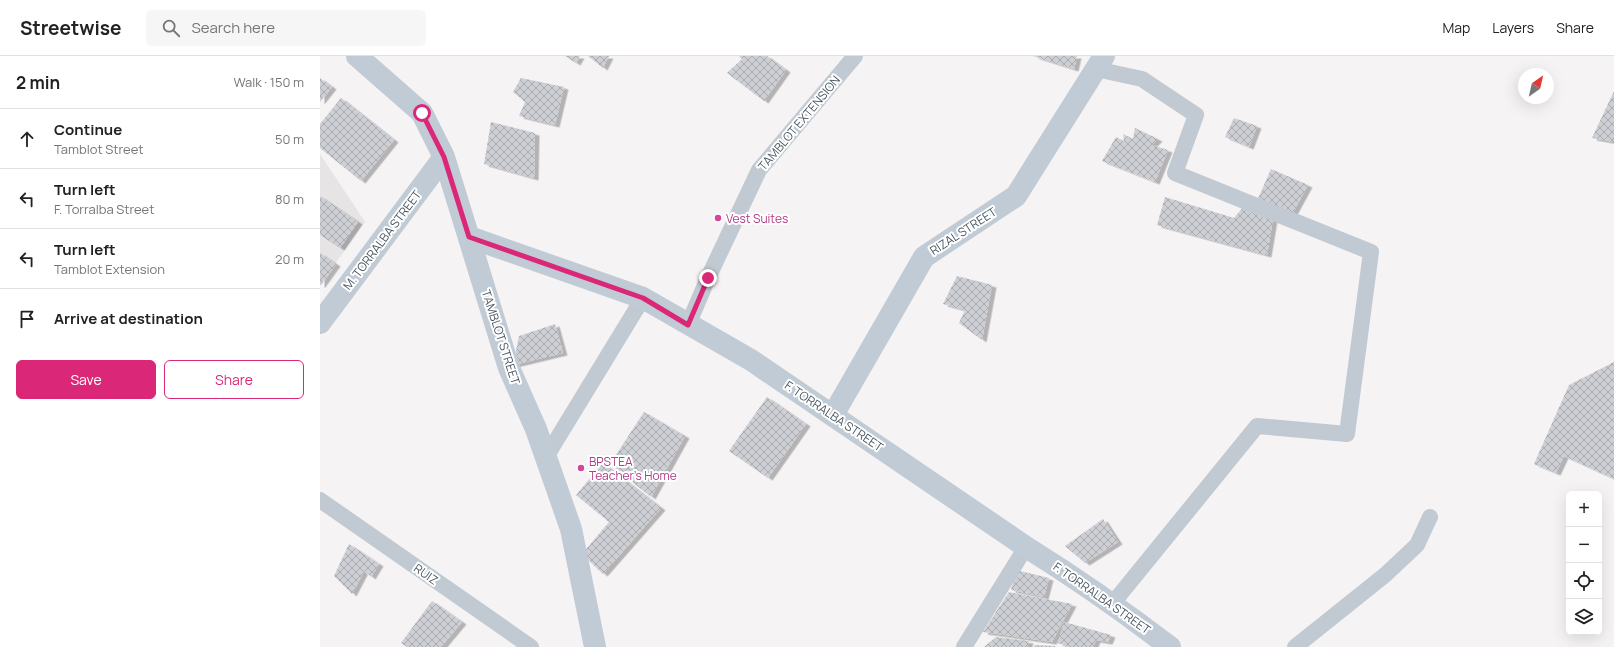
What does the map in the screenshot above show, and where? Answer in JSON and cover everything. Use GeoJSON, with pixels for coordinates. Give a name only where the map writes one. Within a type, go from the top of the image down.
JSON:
{"type":"FeatureCollection","features":[{"type":"Feature","properties":{"kind":"street","name":"TAMBLOT STREET"},"geometry":{"type":"LineString","coordinates":[[357,56],[422,113],[444,157],[509,368],[536,430],[571,529],[592,645]]}},
{"type":"Feature","properties":{"kind":"street","name":"TAMBLOT EXTENSION"},"geometry":{"type":"LineString","coordinates":[[688,325],[708,278],[759,170],[855,56]]}},
{"type":"Feature","properties":{"kind":"street","name":"RIZAL STREET"},"geometry":{"type":"LineString","coordinates":[[833,415],[924,257],[1016,196],[1100,62]]}},
{"type":"Feature","properties":{"kind":"street"},"geometry":{"type":"LineString","coordinates":[[1100,62],[1142,79],[1196,115],[1175,173],[1371,252],[1347,434],[1257,426],[1112,603]]}},
{"type":"Feature","properties":{"kind":"street","name":"M. TORRALBA STREET"},"geometry":{"type":"LineString","coordinates":[[320,323],[444,157]]}},
{"type":"Feature","properties":{"kind":"street","name":"F. TORRALBA STREET"},"geometry":{"type":"LineString","coordinates":[[469,237],[643,298],[688,325],[752,360],[1026,547],[1071,574],[1170,647]]}},
{"type":"Feature","properties":{"kind":"street"},"geometry":{"type":"LineString","coordinates":[[546,457],[643,298]]}},
{"type":"Feature","properties":{"kind":"street","name":"RUIZ"},"geometry":{"type":"LineString","coordinates":[[320,500],[531,647]]}},
{"type":"Feature","properties":{"kind":"street"},"geometry":{"type":"LineString","coordinates":[[1295,647],[1385,575],[1416,545],[1430,517]]}},
{"type":"Feature","properties":{"kind":"street"},"geometry":{"type":"LineString","coordinates":[[964,647],[1026,547]]}},
{"type":"Feature","properties":{"kind":"shaded area"},"geometry":{"type":"Polygon","coordinates":[[[320,154],[365,222],[320,285],[320,154]]]}},
{"type":"Feature","properties":{"kind":"building"},"geometry":{"type":"Polygon","coordinates":[[[565,56],[580,56],[576,63],[565,56]]]}},
{"type":"Feature","properties":{"kind":"building"},"geometry":{"type":"Polygon","coordinates":[[[588,56],[609,56],[603,68],[588,56]]]}},
{"type":"Feature","properties":{"kind":"building"},"geometry":{"type":"Polygon","coordinates":[[[739,56],[767,56],[786,70],[764,101],[727,73],[742,59],[739,56]]]}},
{"type":"Feature","properties":{"kind":"building"},"geometry":{"type":"Polygon","coordinates":[[[1033,56],[1077,56],[1074,69],[1033,56]]]}},
{"type":"Feature","properties":{"kind":"building"},"geometry":{"type":"Polygon","coordinates":[[[320,78],[332,87],[320,102],[320,78]]]}},
{"type":"Feature","properties":{"kind":"building"},"geometry":{"type":"Polygon","coordinates":[[[521,78],[564,87],[555,125],[519,116],[525,102],[513,92],[521,78]]]}},
{"type":"Feature","properties":{"kind":"building"},"geometry":{"type":"Polygon","coordinates":[[[1614,91],[1614,142],[1592,138],[1614,91]]]}},
{"type":"Feature","properties":{"kind":"building"},"geometry":{"type":"Polygon","coordinates":[[[341,98],[394,140],[361,181],[320,148],[320,124],[341,98]]]}},
{"type":"Feature","properties":{"kind":"building"},"geometry":{"type":"Polygon","coordinates":[[[1234,118],[1257,126],[1249,147],[1225,137],[1234,118]]]}},
{"type":"Feature","properties":{"kind":"building"},"geometry":{"type":"Polygon","coordinates":[[[491,122],[535,133],[534,178],[484,164],[491,122]]]}},
{"type":"Feature","properties":{"kind":"building"},"geometry":{"type":"Polygon","coordinates":[[[1135,128],[1158,139],[1152,145],[1168,150],[1155,182],[1102,161],[1116,137],[1124,141],[1123,134],[1133,139],[1135,128]]]}},
{"type":"Feature","properties":{"kind":"building"},"geometry":{"type":"Polygon","coordinates":[[[1271,169],[1308,185],[1290,218],[1257,201],[1271,169]]]}},
{"type":"Feature","properties":{"kind":"building"},"geometry":{"type":"Polygon","coordinates":[[[320,196],[358,222],[340,248],[320,235],[320,196]]]}},
{"type":"Feature","properties":{"kind":"building"},"geometry":{"type":"Polygon","coordinates":[[[1165,197],[1234,218],[1243,207],[1273,219],[1267,255],[1157,225],[1165,197]]]}},
{"type":"Feature","properties":{"kind":"building"},"geometry":{"type":"Polygon","coordinates":[[[320,253],[336,264],[321,285],[320,285],[320,253]]]}},
{"type":"Feature","properties":{"kind":"building"},"geometry":{"type":"Polygon","coordinates":[[[957,276],[992,285],[982,340],[959,323],[965,310],[943,304],[957,276]]]}},
{"type":"Feature","properties":{"kind":"building"},"geometry":{"type":"Polygon","coordinates":[[[555,324],[563,353],[513,365],[519,336],[555,324]]]}},
{"type":"Feature","properties":{"kind":"building"},"geometry":{"type":"Polygon","coordinates":[[[1614,362],[1614,479],[1564,456],[1556,473],[1534,464],[1569,385],[1614,362]]]}},
{"type":"Feature","properties":{"kind":"building"},"geometry":{"type":"Polygon","coordinates":[[[767,397],[806,424],[768,478],[729,451],[767,397]]]}},
{"type":"Feature","properties":{"kind":"building"},"geometry":{"type":"Polygon","coordinates":[[[644,412],[685,436],[651,497],[610,464],[644,412]]]}},
{"type":"Feature","properties":{"kind":"building"},"geometry":{"type":"Polygon","coordinates":[[[603,463],[661,508],[603,574],[582,554],[609,522],[576,495],[603,463]]]}},
{"type":"Feature","properties":{"kind":"building"},"geometry":{"type":"Polygon","coordinates":[[[1103,519],[1118,542],[1085,563],[1065,546],[1103,519]]]}},
{"type":"Feature","properties":{"kind":"building"},"geometry":{"type":"Polygon","coordinates":[[[349,544],[379,564],[371,577],[364,571],[352,594],[334,576],[349,544]]]}},
{"type":"Feature","properties":{"kind":"building"},"geometry":{"type":"Polygon","coordinates":[[[1016,570],[1049,578],[1044,597],[1011,590],[1016,570]]]}},
{"type":"Feature","properties":{"kind":"building"},"geometry":{"type":"Polygon","coordinates":[[[1009,592],[1072,604],[1052,642],[983,632],[1009,592]]]}},
{"type":"Feature","properties":{"kind":"building"},"geometry":{"type":"Polygon","coordinates":[[[432,601],[462,622],[441,647],[407,647],[401,643],[432,601]]]}},
{"type":"Feature","properties":{"kind":"building"},"geometry":{"type":"Polygon","coordinates":[[[1064,622],[1111,635],[1108,642],[1096,640],[1093,647],[1071,647],[1058,643],[1064,622]]]}},
{"type":"Feature","properties":{"kind":"building"},"geometry":{"type":"Polygon","coordinates":[[[996,637],[1029,641],[1027,647],[984,647],[996,637]]]}},
{"type":"Feature","properties":{"kind":"building"},"geometry":{"type":"Polygon","coordinates":[[[1035,645],[1055,646],[1055,647],[1034,647],[1035,645]]]}},
{"type":"Feature","properties":{"kind":"place","name":"Vest Suites"},"geometry":{"type":"Point","coordinates":[718,218]}},
{"type":"Feature","properties":{"kind":"place","name":"BPSTEA Teacher's Home"},"geometry":{"type":"Point","coordinates":[581,468]}},
{"type":"Feature","properties":{"kind":"route"},"geometry":{"type":"LineString","coordinates":[[422,113],[444,157],[469,237],[643,298],[688,325],[708,278]]}}]}
